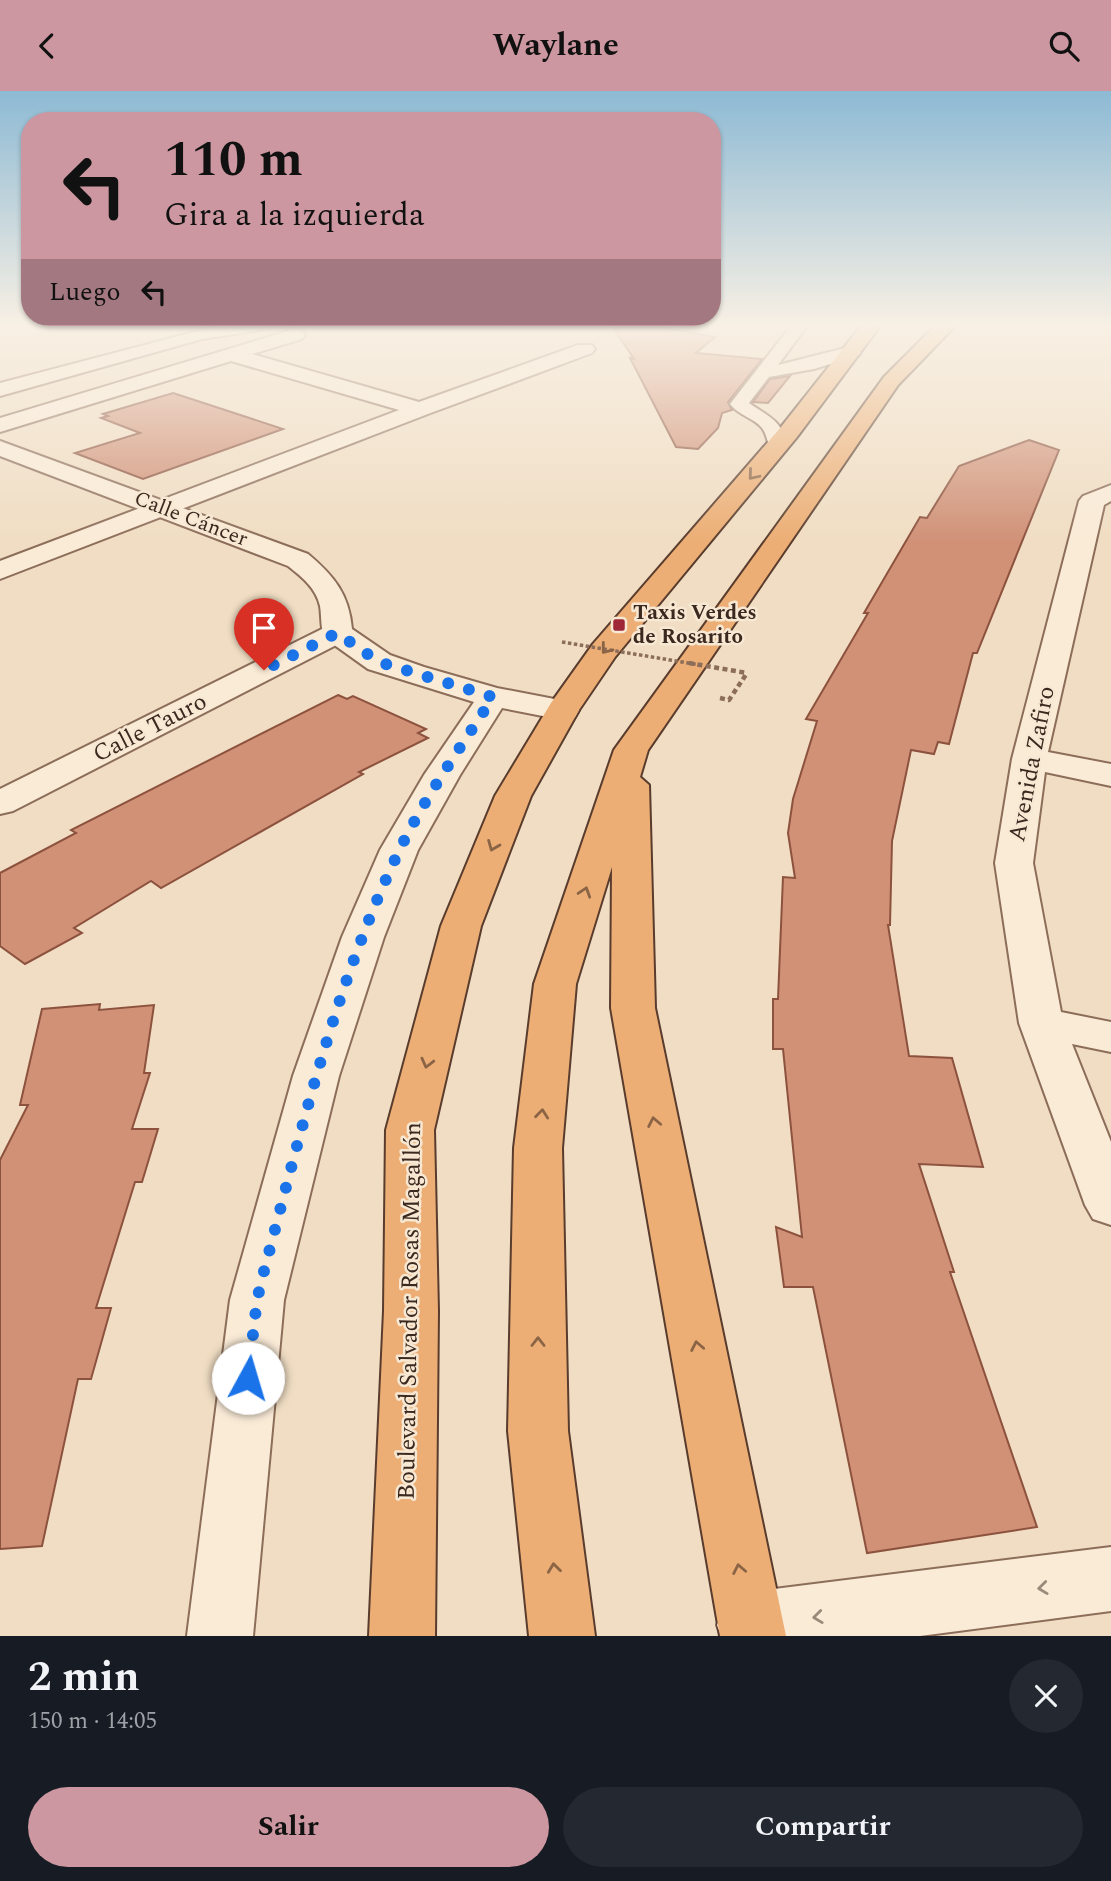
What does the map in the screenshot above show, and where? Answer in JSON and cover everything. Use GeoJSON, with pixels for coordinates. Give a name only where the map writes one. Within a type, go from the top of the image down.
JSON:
{"type":"FeatureCollection","features":[{"type":"Feature","properties":{"kind":"highway","name":"Boulevard Salvador Rosas Magallón"},"geometry":{"type":"LineString","coordinates":[[402,1636],[411,1311],[410,1130],[461,926],[513,796],[563,710],[604,651],[778,445],[824,398]]}},
{"type":"Feature","properties":{"kind":"highway","name":"Boulevard Salvador Rosas Magallón"},"geometry":{"type":"LineString","coordinates":[[562,1636],[538,1431],[538,1148],[555,984],[631,750],[841,398]]}},
{"type":"Feature","properties":{"kind":"highway"},"geometry":{"type":"LineString","coordinates":[[631,750],[633,1008],[751,1631]]}},
{"type":"Feature","properties":{"kind":"street"},"geometry":{"type":"LineString","coordinates":[[0,425],[90,398]]}},
{"type":"Feature","properties":{"kind":"street"},"geometry":{"type":"LineString","coordinates":[[382,398],[420,409]]}},
{"type":"Feature","properties":{"kind":"street"},"geometry":{"type":"LineString","coordinates":[[0,571],[450,398]]}},
{"type":"Feature","properties":{"kind":"street","name":"Calle Cáncer"},"geometry":{"type":"LineString","coordinates":[[0,448],[298,559],[329,586],[337,633]]}},
{"type":"Feature","properties":{"kind":"street","name":"Avenida Zafiro"},"geometry":{"type":"LineString","coordinates":[[1111,492],[1091,501],[1029,759],[1014,863],[1041,1023],[1111,1205]]}},
{"type":"Feature","properties":{"kind":"street"},"geometry":{"type":"LineString","coordinates":[[337,633],[379,662],[493,697],[563,710]]}},
{"type":"Feature","properties":{"kind":"street","name":"Calle Tauro"},"geometry":{"type":"LineString","coordinates":[[0,803],[337,633]]}},
{"type":"Feature","properties":{"kind":"street"},"geometry":{"type":"LineString","coordinates":[[220,1636],[257,1300],[316,1076],[363,937],[400,850],[442,775],[493,697]]}},
{"type":"Feature","properties":{"kind":"street"},"geometry":{"type":"LineString","coordinates":[[1029,759],[1111,775]]}},
{"type":"Feature","properties":{"kind":"street"},"geometry":{"type":"LineString","coordinates":[[1041,1023],[1111,1037]]}},
{"type":"Feature","properties":{"kind":"street"},"geometry":{"type":"LineString","coordinates":[[751,1631],[1111,1579]]}},
{"type":"Feature","properties":{"kind":"lane"},"geometry":{"type":"LineString","coordinates":[[744,398],[739,404],[768,422],[776,431],[778,445]]}},
{"type":"Feature","properties":{"kind":"path"},"geometry":{"type":"LineString","coordinates":[[562,642],[747,673],[729,700]]}},
{"type":"Feature","properties":{"kind":"building"},"geometry":{"type":"Polygon","coordinates":[[[156,398],[189,398],[283,429],[143,479],[75,453],[140,433],[101,418],[108,416],[103,414],[156,398]]]}},
{"type":"Feature","properties":{"kind":"building"},"geometry":{"type":"Polygon","coordinates":[[[651,398],[731,398],[728,402],[732,410],[722,413],[718,428],[698,449],[676,447],[651,398]]]}},
{"type":"Feature","properties":{"kind":"building"},"geometry":{"type":"Polygon","coordinates":[[[756,398],[772,398],[768,403],[753,402],[756,398]]]}},
{"type":"Feature","properties":{"kind":"building"},"geometry":{"type":"Polygon","coordinates":[[[1029,440],[1059,450],[977,653],[973,653],[949,744],[938,742],[934,754],[911,750],[892,841],[888,925],[909,1056],[952,1058],[983,1167],[919,1164],[954,1272],[950,1272],[1037,1527],[867,1553],[813,1287],[784,1287],[776,1227],[802,1237],[783,1049],[773,1049],[773,999],[778,999],[783,877],[795,878],[788,833],[793,799],[817,721],[806,719],[920,517],[927,518],[959,466],[1029,440]]]}},
{"type":"Feature","properties":{"kind":"building"},"geometry":{"type":"Polygon","coordinates":[[[338,695],[347,699],[353,696],[426,729],[418,733],[428,738],[359,772],[363,774],[161,888],[151,881],[74,928],[82,933],[25,964],[0,946],[0,873],[76,833],[71,830],[338,695]]]}},
{"type":"Feature","properties":{"kind":"building"},"geometry":{"type":"Polygon","coordinates":[[[100,1004],[99,1010],[154,1005],[144,1073],[150,1073],[132,1129],[158,1129],[142,1182],[135,1182],[96,1308],[111,1308],[91,1379],[78,1379],[42,1546],[0,1549],[0,1160],[28,1105],[20,1105],[42,1009],[100,1004]]]}},
{"type":"Feature","properties":{"kind":"place","name":"Taxis Verdes de Rosarito"},"geometry":{"type":"Point","coordinates":[619,625]}},
{"type":"Feature","properties":{"kind":"route"},"geometry":{"type":"LineString","coordinates":[[248,1378],[257,1300],[263,1275],[316,1076],[363,937],[400,850],[442,775],[493,697],[379,662],[337,633],[264,670]]}}]}
